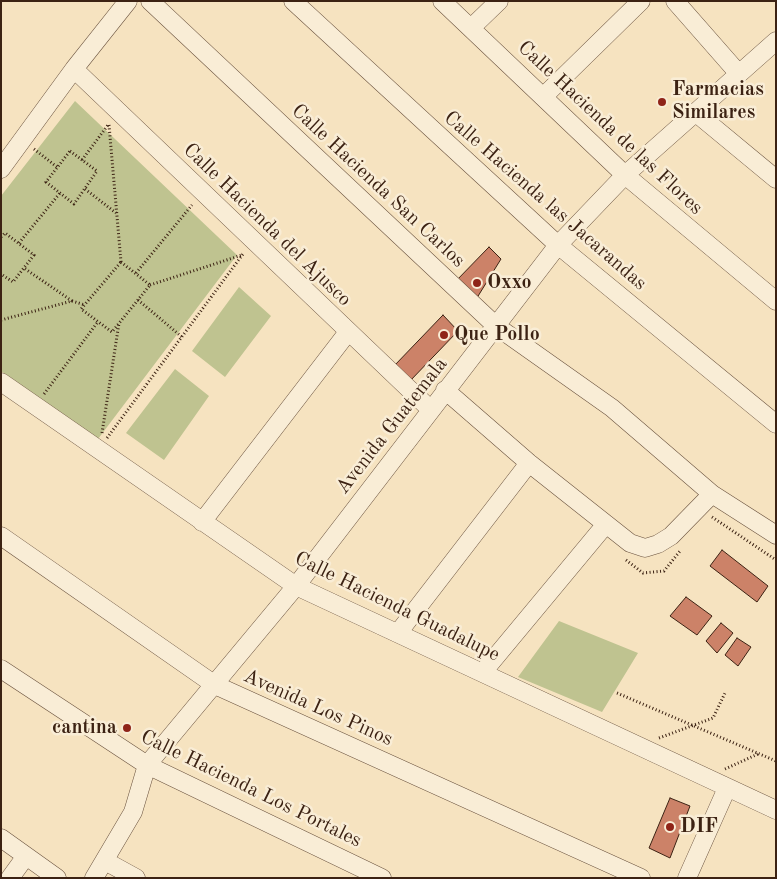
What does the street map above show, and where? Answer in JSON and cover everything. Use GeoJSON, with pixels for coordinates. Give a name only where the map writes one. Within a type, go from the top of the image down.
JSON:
{"type":"FeatureCollection","features":[{"type":"Feature","properties":{"kind":"street"},"geometry":{"type":"LineString","coordinates":[[1,169],[74,69],[128,1]]}},
{"type":"Feature","properties":{"kind":"street","name":"Calle Hacienda San Carlos"},"geometry":{"type":"LineString","coordinates":[[150,1],[496,326],[612,408],[712,494],[776,535]]}},
{"type":"Feature","properties":{"kind":"street","name":"Calle Hacienda las Jacarandas"},"geometry":{"type":"LineString","coordinates":[[293,1],[558,246],[776,424]]}},
{"type":"Feature","properties":{"kind":"street","name":"Calle Hacienda de las Flores"},"geometry":{"type":"LineString","coordinates":[[442,1],[625,175],[776,301]]}},
{"type":"Feature","properties":{"kind":"street"},"geometry":{"type":"LineString","coordinates":[[471,28],[499,1]]}},
{"type":"Feature","properties":{"kind":"street"},"geometry":{"type":"LineString","coordinates":[[544,96],[641,1]]}},
{"type":"Feature","properties":{"kind":"street"},"geometry":{"type":"LineString","coordinates":[[675,1],[739,74]]}},
{"type":"Feature","properties":{"kind":"street","name":"Avenida Guatemala"},"geometry":{"type":"LineString","coordinates":[[94,878],[133,812],[146,765],[215,685],[296,586],[445,390],[558,246],[625,175],[776,41]]}},
{"type":"Feature","properties":{"kind":"street","name":"Calle Hacienda del Ajusco"},"geometry":{"type":"LineString","coordinates":[[74,69],[431,410]]}},
{"type":"Feature","properties":{"kind":"street"},"geometry":{"type":"LineString","coordinates":[[695,112],[776,179]]}},
{"type":"Feature","properties":{"kind":"street"},"geometry":{"type":"LineString","coordinates":[[202,522],[348,332]]}},
{"type":"Feature","properties":{"kind":"street","name":"Calle Hacienda Guadalupe"},"geometry":{"type":"LineString","coordinates":[[1,382],[296,586],[776,810]]}},
{"type":"Feature","properties":{"kind":"street"},"geometry":{"type":"LineString","coordinates":[[445,390],[529,463],[630,543],[645,548],[658,544],[671,536],[712,494]]}},
{"type":"Feature","properties":{"kind":"street"},"geometry":{"type":"LineString","coordinates":[[398,633],[529,463]]}},
{"type":"Feature","properties":{"kind":"street"},"geometry":{"type":"LineString","coordinates":[[483,672],[606,524]]}},
{"type":"Feature","properties":{"kind":"street","name":"Avenida Los Pinos"},"geometry":{"type":"LineString","coordinates":[[1,536],[215,685],[641,878]]}},
{"type":"Feature","properties":{"kind":"street","name":"Calle Hacienda Los Portales"},"geometry":{"type":"LineString","coordinates":[[1,669],[146,765],[382,878]]}},
{"type":"Feature","properties":{"kind":"street"},"geometry":{"type":"LineString","coordinates":[[687,878],[727,788]]}},
{"type":"Feature","properties":{"kind":"street"},"geometry":{"type":"LineString","coordinates":[[1,838],[57,878]]}},
{"type":"Feature","properties":{"kind":"street"},"geometry":{"type":"LineString","coordinates":[[10,878],[26,856]]}},
{"type":"Feature","properties":{"kind":"street"},"geometry":{"type":"LineString","coordinates":[[104,861],[136,878]]}},
{"type":"Feature","properties":{"kind":"path"},"geometry":{"type":"LineString","coordinates":[[102,118],[116,132]]}},
{"type":"Feature","properties":{"kind":"path"},"geometry":{"type":"LineString","coordinates":[[82,160],[109,125]]}},
{"type":"Feature","properties":{"kind":"path"},"geometry":{"type":"LineString","coordinates":[[109,125],[121,262],[82,309],[112,332],[150,285],[243,254]]}},
{"type":"Feature","properties":{"kind":"path"},"geometry":{"type":"LineString","coordinates":[[27,154],[38,140]]}},
{"type":"Feature","properties":{"kind":"path"},"geometry":{"type":"LineString","coordinates":[[32,148],[57,167]]}},
{"type":"Feature","properties":{"kind":"path"},"geometry":{"type":"LineString","coordinates":[[70,151],[82,160],[97,172],[74,204],[46,182],[70,151]]}},
{"type":"Feature","properties":{"kind":"path"},"geometry":{"type":"LineString","coordinates":[[85,189],[117,213]]}},
{"type":"Feature","properties":{"kind":"path"},"geometry":{"type":"LineString","coordinates":[[19,244],[60,193]]}},
{"type":"Feature","properties":{"kind":"path"},"geometry":{"type":"LineString","coordinates":[[185,198],[198,211]]}},
{"type":"Feature","properties":{"kind":"path"},"geometry":{"type":"LineString","coordinates":[[136,273],[192,205]]}},
{"type":"Feature","properties":{"kind":"path"},"geometry":{"type":"LineString","coordinates":[[1,238],[5,232],[34,254],[13,282],[1,274]]}},
{"type":"Feature","properties":{"kind":"path"},"geometry":{"type":"LineString","coordinates":[[237,248],[243,254]]}},
{"type":"Feature","properties":{"kind":"path"},"geometry":{"type":"LineString","coordinates":[[106,438],[243,254]]}},
{"type":"Feature","properties":{"kind":"path"},"geometry":{"type":"LineString","coordinates":[[121,262],[150,285]]}},
{"type":"Feature","properties":{"kind":"path"},"geometry":{"type":"LineString","coordinates":[[24,268],[72,301],[85,305]]}},
{"type":"Feature","properties":{"kind":"path"},"geometry":{"type":"LineString","coordinates":[[138,300],[182,337]]}},
{"type":"Feature","properties":{"kind":"path"},"geometry":{"type":"LineString","coordinates":[[1,320],[72,301]]}},
{"type":"Feature","properties":{"kind":"path"},"geometry":{"type":"LineString","coordinates":[[38,402],[97,322]]}},
{"type":"Feature","properties":{"kind":"path"},"geometry":{"type":"LineString","coordinates":[[102,436],[119,323]]}},
{"type":"Feature","properties":{"kind":"path"},"geometry":{"type":"LineString","coordinates":[[709,514],[776,560]]}},
{"type":"Feature","properties":{"kind":"path"},"geometry":{"type":"LineString","coordinates":[[620,556],[643,573],[664,571],[681,550]]}},
{"type":"Feature","properties":{"kind":"path"},"geometry":{"type":"LineString","coordinates":[[617,693],[776,761]]}},
{"type":"Feature","properties":{"kind":"path"},"geometry":{"type":"LineString","coordinates":[[658,738],[713,718],[725,693]]}},
{"type":"Feature","properties":{"kind":"path"},"geometry":{"type":"LineString","coordinates":[[718,772],[759,754]]}},
{"type":"Feature","properties":{"kind":"green space"},"geometry":{"type":"Polygon","coordinates":[[[75,101],[237,255],[98,439],[1,371],[1,196],[75,101]]]}},
{"type":"Feature","properties":{"kind":"green space"},"geometry":{"type":"Polygon","coordinates":[[[239,287],[271,316],[225,377],[192,351],[239,287]]]}},
{"type":"Feature","properties":{"kind":"green space"},"geometry":{"type":"Polygon","coordinates":[[[175,369],[209,396],[164,460],[126,433],[175,369]]]}},
{"type":"Feature","properties":{"kind":"green space"},"geometry":{"type":"Polygon","coordinates":[[[559,621],[638,653],[602,712],[518,677],[559,621]]]}},
{"type":"Feature","properties":{"kind":"building"},"geometry":{"type":"Polygon","coordinates":[[[489,247],[501,259],[475,301],[455,282],[489,247]]]}},
{"type":"Feature","properties":{"kind":"building"},"geometry":{"type":"Polygon","coordinates":[[[443,315],[458,331],[409,382],[394,366],[443,315]]]}},
{"type":"Feature","properties":{"kind":"building"},"geometry":{"type":"Polygon","coordinates":[[[722,550],[768,586],[757,602],[710,566],[722,550]]]}},
{"type":"Feature","properties":{"kind":"building"},"geometry":{"type":"Polygon","coordinates":[[[686,597],[712,616],[697,635],[670,616],[686,597]]]}},
{"type":"Feature","properties":{"kind":"building"},"geometry":{"type":"Polygon","coordinates":[[[721,623],[733,633],[717,653],[706,641],[721,623]]]}},
{"type":"Feature","properties":{"kind":"building"},"geometry":{"type":"Polygon","coordinates":[[[737,638],[751,647],[738,666],[725,655],[737,638]]]}},
{"type":"Feature","properties":{"kind":"building","name":"DIF"},"geometry":{"type":"Polygon","coordinates":[[[670,798],[690,806],[670,858],[649,848],[670,798]]]}},
{"type":"Feature","properties":{"kind":"place","name":"Farmacias Similares"},"geometry":{"type":"Point","coordinates":[662,102]}},
{"type":"Feature","properties":{"kind":"place","name":"Oxxo"},"geometry":{"type":"Point","coordinates":[477,283]}},
{"type":"Feature","properties":{"kind":"place","name":"Que Pollo"},"geometry":{"type":"Point","coordinates":[444,335]}},
{"type":"Feature","properties":{"kind":"place","name":"cantina"},"geometry":{"type":"Point","coordinates":[127,728]}},
{"type":"Feature","properties":{"kind":"place","name":"DIF"},"geometry":{"type":"Point","coordinates":[670,827]}}]}
